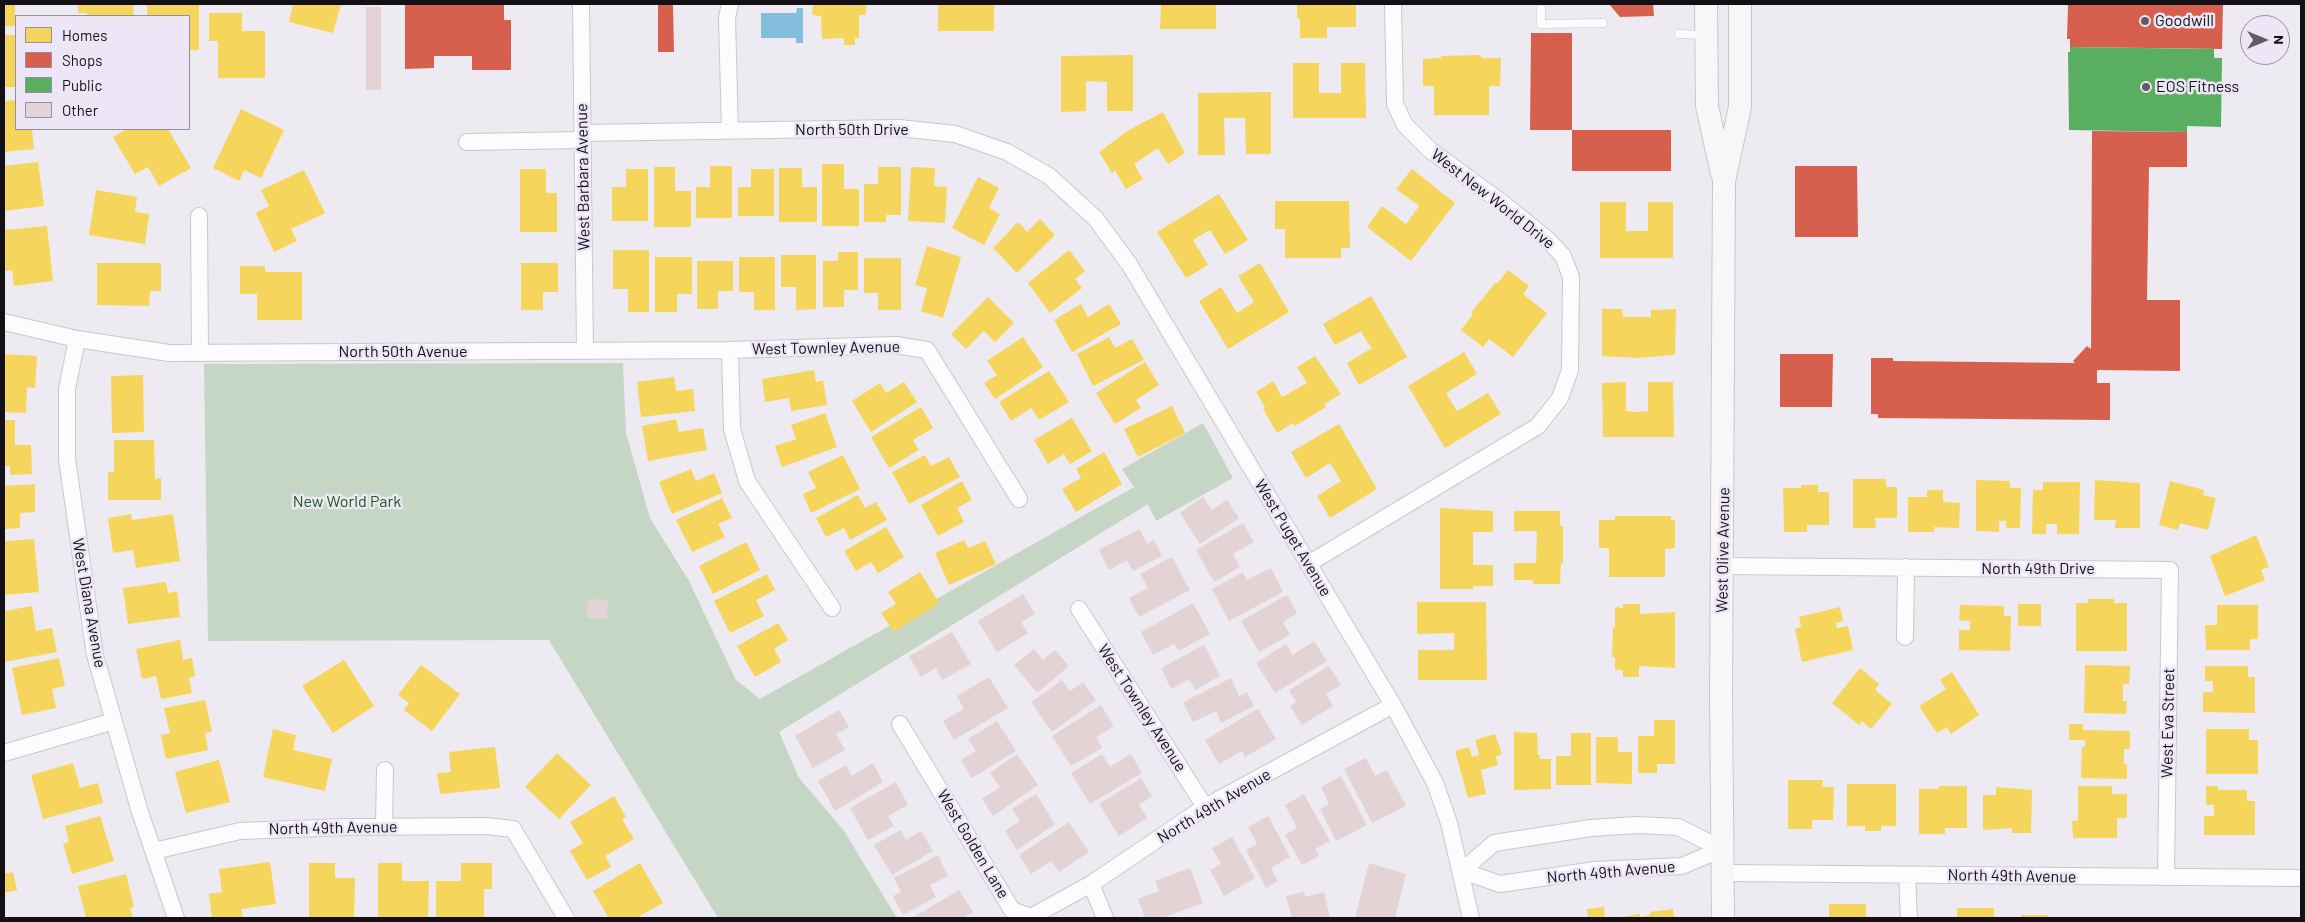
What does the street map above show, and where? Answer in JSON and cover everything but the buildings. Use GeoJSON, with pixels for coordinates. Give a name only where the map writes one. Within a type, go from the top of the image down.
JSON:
{"type":"FeatureCollection","features":[{"type":"Feature","properties":{"kind":"main road","name":"West Olive Avenue"},"geometry":{"type":"LineString","coordinates":[[1706,4],[1707,106],[1724,181]]}},
{"type":"Feature","properties":{"kind":"main road","name":"West Olive Avenue"},"geometry":{"type":"LineString","coordinates":[[1722,918],[1724,181],[1740,106],[1740,4]]}},
{"type":"Feature","properties":{"kind":"street","name":"West Barbara Avenue"},"geometry":{"type":"LineString","coordinates":[[581,4],[585,351]]}},
{"type":"Feature","properties":{"kind":"street"},"geometry":{"type":"LineString","coordinates":[[730,4],[727,18],[730,131]]}},
{"type":"Feature","properties":{"kind":"street","name":"West New World Drive"},"geometry":{"type":"LineString","coordinates":[[1308,564],[1538,426],[1560,398],[1570,370],[1571,278],[1563,256],[1548,240],[1512,211],[1430,150],[1405,125],[1395,104],[1393,4]]}},
{"type":"Feature","properties":{"kind":"street","name":"North 50th Drive"},"geometry":{"type":"LineString","coordinates":[[467,142],[730,131],[899,128],[955,134],[1008,152],[1049,176],[1096,219]]}},
{"type":"Feature","properties":{"kind":"street"},"geometry":{"type":"LineString","coordinates":[[199,216],[200,353]]}},
{"type":"Feature","properties":{"kind":"street","name":"West Puget Avenue"},"geometry":{"type":"LineString","coordinates":[[1096,219],[1129,264],[1393,705],[1435,784],[1449,823],[1462,871],[1471,918]]}},
{"type":"Feature","properties":{"kind":"street","name":"North 50th Avenue"},"geometry":{"type":"LineString","coordinates":[[4,322],[77,338],[169,353],[730,350]]}},
{"type":"Feature","properties":{"kind":"street","name":"West Diana Avenue"},"geometry":{"type":"LineString","coordinates":[[77,338],[67,389],[67,459],[96,655],[139,809],[176,918]]}},
{"type":"Feature","properties":{"kind":"street","name":"West Townley Avenue"},"geometry":{"type":"LineString","coordinates":[[730,350],[896,345],[927,350],[1019,499]]}},
{"type":"Feature","properties":{"kind":"street"},"geometry":{"type":"LineString","coordinates":[[730,350],[732,429],[747,481],[832,608]]}},
{"type":"Feature","properties":{"kind":"street","name":"North 49th Drive"},"geometry":{"type":"LineString","coordinates":[[1722,566],[2170,570]]}},
{"type":"Feature","properties":{"kind":"street"},"geometry":{"type":"LineString","coordinates":[[1906,568],[1906,637]]}},
{"type":"Feature","properties":{"kind":"street","name":"West Eva Street"},"geometry":{"type":"LineString","coordinates":[[2166,877],[2170,570]]}},
{"type":"Feature","properties":{"kind":"street","name":"West Townley Avenue"},"geometry":{"type":"LineString","coordinates":[[1079,610],[1205,807]]}},
{"type":"Feature","properties":{"kind":"street","name":"North 49th Avenue"},"geometry":{"type":"LineString","coordinates":[[1091,884],[1205,807],[1393,705]]}},
{"type":"Feature","properties":{"kind":"street"},"geometry":{"type":"LineString","coordinates":[[4,753],[114,721]]}},
{"type":"Feature","properties":{"kind":"street","name":"West Golden Lane"},"geometry":{"type":"LineString","coordinates":[[900,724],[1012,910],[1032,917],[1091,884]]}},
{"type":"Feature","properties":{"kind":"street"},"geometry":{"type":"LineString","coordinates":[[384,827],[385,770]]}},
{"type":"Feature","properties":{"kind":"street"},"geometry":{"type":"LineString","coordinates":[[1462,871],[1494,843],[1591,828],[1636,825],[1678,827],[1722,849]]}},
{"type":"Feature","properties":{"kind":"street","name":"North 49th Avenue"},"geometry":{"type":"LineString","coordinates":[[154,851],[240,831],[486,826],[513,829],[566,918]]}},
{"type":"Feature","properties":{"kind":"street","name":"North 49th Avenue"},"geometry":{"type":"LineString","coordinates":[[1462,871],[1500,884],[1596,870],[1682,866],[1722,849]]}},
{"type":"Feature","properties":{"kind":"street","name":"North 49th Avenue"},"geometry":{"type":"LineString","coordinates":[[1723,873],[2301,878]]}},
{"type":"Feature","properties":{"kind":"street"},"geometry":{"type":"LineString","coordinates":[[1907,875],[1909,918]]}},
{"type":"Feature","properties":{"kind":"street"},"geometry":{"type":"LineString","coordinates":[[1091,884],[1105,918]]}},
{"type":"Feature","properties":{"kind":"lane"},"geometry":{"type":"LineString","coordinates":[[1541,9],[1541,24],[1603,23]]}},
{"type":"Feature","properties":{"kind":"lane"},"geometry":{"type":"LineString","coordinates":[[1679,34],[1706,35]]}},
{"type":"Feature","properties":{"kind":"green space","name":"New World Park"},"geometry":{"type":"Polygon","coordinates":[[[623,363],[626,433],[650,518],[689,581],[736,680],[760,699],[1134,487],[1122,469],[1203,423],[1233,478],[1156,521],[1148,504],[779,732],[799,778],[844,831],[897,918],[718,918],[549,640],[208,641],[204,364],[623,363]]]}},
{"type":"Feature","properties":{"kind":"water"},"geometry":{"type":"Polygon","coordinates":[[[797,8],[803,8],[803,43],[796,43],[796,38],[761,38],[761,13],[796,13],[797,8]]]}},
{"type":"Feature","properties":{"kind":"place","name":"Goodwill"},"geometry":{"type":"Point","coordinates":[2145,21]}},
{"type":"Feature","properties":{"kind":"place","name":"EOS Fitness"},"geometry":{"type":"Point","coordinates":[2146,87]}}]}
